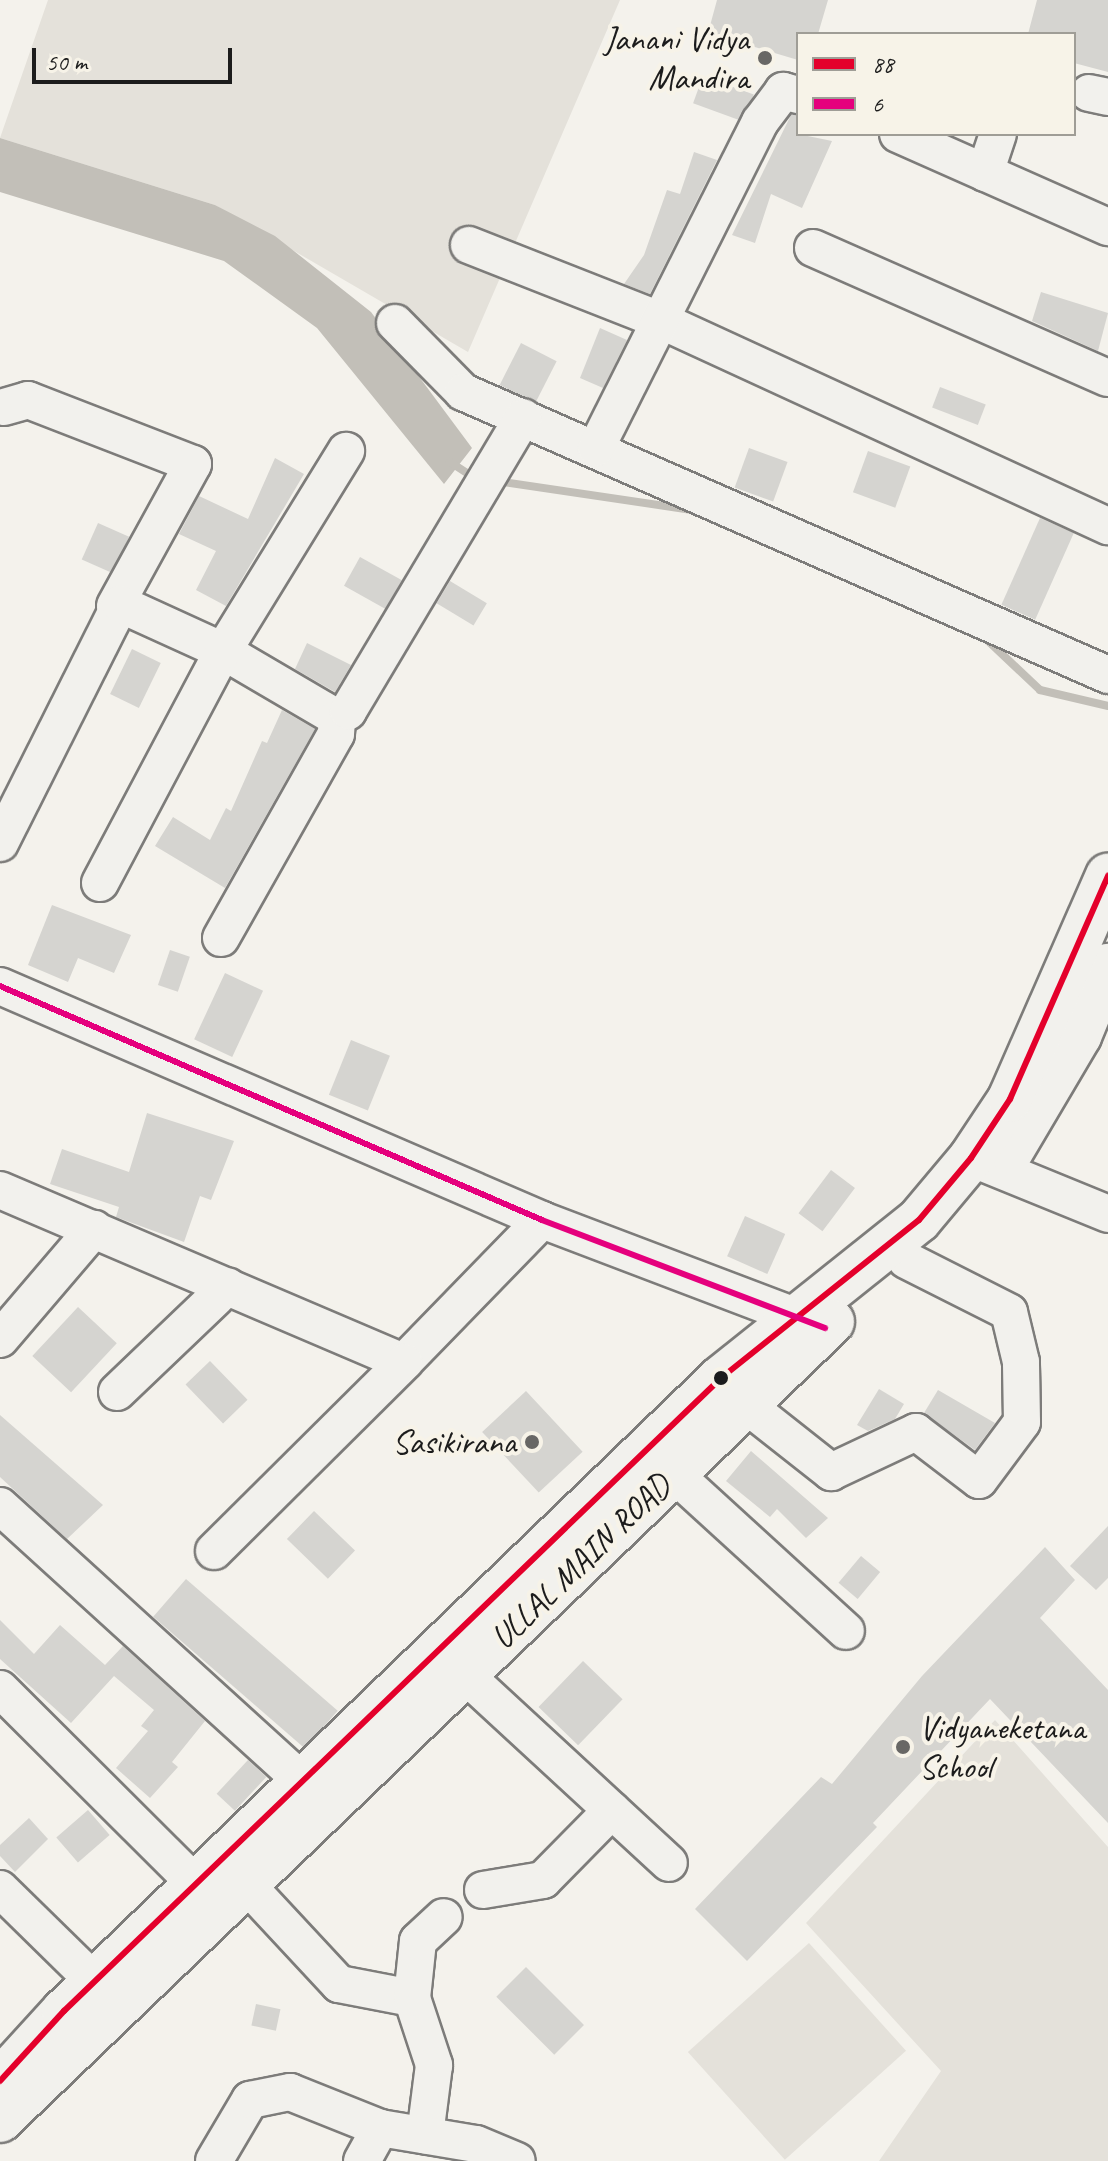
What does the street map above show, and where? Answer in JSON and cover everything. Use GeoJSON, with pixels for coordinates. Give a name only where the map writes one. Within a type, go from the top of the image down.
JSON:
{"type":"FeatureCollection","features":[{"type":"Feature","properties":{"kind":"main road","name":"ULLAL MAIN ROAD"},"geometry":{"type":"LineString","coordinates":[[0,2120],[245,1883],[314,1792],[721,1378],[906,1260],[968,1205],[1010,1099],[1108,876]]}},
{"type":"Feature","properties":{"kind":"main road","name":"ULLAL MAIN ROAD"},"geometry":{"type":"LineString","coordinates":[[0,2081],[95,1982],[197,1885],[463,1673],[745,1404],[811,1322],[919,1220],[985,1163],[1040,1107],[1108,966]]}},
{"type":"Feature","properties":{"kind":"street"},"geometry":{"type":"LineString","coordinates":[[596,448],[664,322],[760,122],[783,91],[796,94]]}},
{"type":"Feature","properties":{"kind":"street"},"geometry":{"type":"LineString","coordinates":[[902,136],[1108,227]]}},
{"type":"Feature","properties":{"kind":"street"},"geometry":{"type":"LineString","coordinates":[[985,173],[997,136]]}},
{"type":"Feature","properties":{"kind":"street"},"geometry":{"type":"LineString","coordinates":[[469,245],[664,322],[1108,526]]}},
{"type":"Feature","properties":{"kind":"street"},"geometry":{"type":"LineString","coordinates":[[813,248],[1108,378]]}},
{"type":"Feature","properties":{"kind":"street"},"geometry":{"type":"LineString","coordinates":[[395,323],[463,392],[1108,675]]}},
{"type":"Feature","properties":{"kind":"street"},"geometry":{"type":"LineString","coordinates":[[0,843],[115,606],[193,464],[28,400],[1,409]]}},
{"type":"Feature","properties":{"kind":"street"},"geometry":{"type":"LineString","coordinates":[[337,718],[348,711],[523,417]]}},
{"type":"Feature","properties":{"kind":"street"},"geometry":{"type":"LineString","coordinates":[[100,883],[223,651],[346,451]]}},
{"type":"Feature","properties":{"kind":"street"},"geometry":{"type":"LineString","coordinates":[[115,606],[128,604],[223,651],[337,718]]}},
{"type":"Feature","properties":{"kind":"street"},"geometry":{"type":"LineString","coordinates":[[221,938],[336,734],[337,718]]}},
{"type":"Feature","properties":{"kind":"street"},"geometry":{"type":"LineString","coordinates":[[0,986],[542,1220],[811,1322]]}},
{"type":"Feature","properties":{"kind":"street"},"geometry":{"type":"LineString","coordinates":[[985,1163],[1108,1214]]}},
{"type":"Feature","properties":{"kind":"street"},"geometry":{"type":"LineString","coordinates":[[0,1190],[404,1362]]}},
{"type":"Feature","properties":{"kind":"street"},"geometry":{"type":"LineString","coordinates":[[214,1551],[542,1220]]}},
{"type":"Feature","properties":{"kind":"street"},"geometry":{"type":"LineString","coordinates":[[0,1339],[94,1229]]}},
{"type":"Feature","properties":{"kind":"street"},"geometry":{"type":"LineString","coordinates":[[745,1404],[831,1472],[916,1432],[979,1480],[1022,1422],[1021,1362],[1009,1312],[906,1260]]}},
{"type":"Feature","properties":{"kind":"street"},"geometry":{"type":"LineString","coordinates":[[117,1392],[228,1286]]}},
{"type":"Feature","properties":{"kind":"street"},"geometry":{"type":"LineString","coordinates":[[673,1473],[846,1631]]}},
{"type":"Feature","properties":{"kind":"street"},"geometry":{"type":"LineString","coordinates":[[0,1506],[314,1792]]}},
{"type":"Feature","properties":{"kind":"street"},"geometry":{"type":"LineString","coordinates":[[463,1673],[669,1863]]}},
{"type":"Feature","properties":{"kind":"street"},"geometry":{"type":"LineString","coordinates":[[0,1689],[197,1885]]}},
{"type":"Feature","properties":{"kind":"street"},"geometry":{"type":"LineString","coordinates":[[483,1890],[543,1880],[612,1810]]}},
{"type":"Feature","properties":{"kind":"street"},"geometry":{"type":"LineString","coordinates":[[245,1883],[339,1984],[412,1998]]}},
{"type":"Feature","properties":{"kind":"street"},"geometry":{"type":"LineString","coordinates":[[0,1889],[95,1982]]}},
{"type":"Feature","properties":{"kind":"street"},"geometry":{"type":"LineString","coordinates":[[425,2135],[434,2065],[412,1998],[418,1941],[444,1917]]}},
{"type":"Feature","properties":{"kind":"street"},"geometry":{"type":"LineString","coordinates":[[214,2161],[250,2100],[290,2092],[380,2128],[425,2135],[508,2159]]}},
{"type":"Feature","properties":{"kind":"street"},"geometry":{"type":"LineString","coordinates":[[362,2161],[380,2128]]}},
{"type":"Feature","properties":{"kind":"shaded area"},"geometry":{"type":"Polygon","coordinates":[[[48,0],[620,0],[468,352],[215,205],[0,138],[48,0]]]}},
{"type":"Feature","properties":{"kind":"shaded area"},"geometry":{"type":"Polygon","coordinates":[[[0,138],[215,205],[275,236],[371,312],[472,448],[444,484],[317,328],[224,261],[0,192],[0,138]]]}},
{"type":"Feature","properties":{"kind":"shaded area"},"geometry":{"type":"Polygon","coordinates":[[[995,1720],[1108,1847],[1108,2161],[879,2161],[941,2071],[806,1923],[995,1720]]]}},
{"type":"Feature","properties":{"kind":"shaded area"},"geometry":{"type":"Polygon","coordinates":[[[809,1943],[906,2051],[785,2160],[688,2052],[809,1943]]]}},
{"type":"Feature","properties":{"kind":"building"},"geometry":{"type":"Polygon","coordinates":[[[717,0],[828,0],[819,32],[796,32],[796,59],[708,33],[717,0]]]}},
{"type":"Feature","properties":{"kind":"building"},"geometry":{"type":"Polygon","coordinates":[[[1037,0],[1108,0],[1108,72],[1076,64],[1076,32],[1029,32],[1037,0]]]}},
{"type":"Feature","properties":{"kind":"building"},"geometry":{"type":"Polygon","coordinates":[[[703,76],[754,94],[744,122],[693,103],[703,76]]]}},
{"type":"Feature","properties":{"kind":"building"},"geometry":{"type":"Polygon","coordinates":[[[791,115],[796,115],[796,136],[832,141],[802,208],[771,194],[755,243],[732,235],[791,115]]]}},
{"type":"Feature","properties":{"kind":"building"},"geometry":{"type":"Polygon","coordinates":[[[694,152],[717,160],[650,294],[624,284],[644,255],[667,190],[680,194],[694,152]]]}},
{"type":"Feature","properties":{"kind":"building"},"geometry":{"type":"Polygon","coordinates":[[[1041,292],[1108,313],[1098,351],[1032,321],[1041,292]]]}},
{"type":"Feature","properties":{"kind":"building"},"geometry":{"type":"Polygon","coordinates":[[[600,328],[627,340],[603,388],[580,378],[600,328]]]}},
{"type":"Feature","properties":{"kind":"building"},"geometry":{"type":"Polygon","coordinates":[[[521,343],[557,361],[535,403],[500,385],[521,343]]]}},
{"type":"Feature","properties":{"kind":"building"},"geometry":{"type":"Polygon","coordinates":[[[940,387],[986,405],[978,425],[932,408],[940,387]]]}},
{"type":"Feature","properties":{"kind":"building"},"geometry":{"type":"Polygon","coordinates":[[[749,448],[788,462],[773,501],[735,487],[749,448]]]}},
{"type":"Feature","properties":{"kind":"building"},"geometry":{"type":"Polygon","coordinates":[[[868,451],[910,466],[895,508],[853,492],[868,451]]]}},
{"type":"Feature","properties":{"kind":"building"},"geometry":{"type":"Polygon","coordinates":[[[275,458],[304,474],[226,606],[196,590],[216,551],[179,534],[199,496],[248,519],[275,458]]]}},
{"type":"Feature","properties":{"kind":"building"},"geometry":{"type":"Polygon","coordinates":[[[1040,518],[1074,533],[1035,620],[1001,605],[1040,518]]]}},
{"type":"Feature","properties":{"kind":"building"},"geometry":{"type":"Polygon","coordinates":[[[98,523],[129,537],[113,573],[82,560],[98,523]]]}},
{"type":"Feature","properties":{"kind":"building"},"geometry":{"type":"Polygon","coordinates":[[[360,557],[402,580],[386,609],[344,586],[360,557]]]}},
{"type":"Feature","properties":{"kind":"building"},"geometry":{"type":"Polygon","coordinates":[[[450,581],[487,603],[473,625],[437,603],[450,581]]]}},
{"type":"Feature","properties":{"kind":"building"},"geometry":{"type":"Polygon","coordinates":[[[307,643],[351,665],[335,692],[295,669],[307,643]]]}},
{"type":"Feature","properties":{"kind":"building"},"geometry":{"type":"Polygon","coordinates":[[[132,649],[161,663],[139,708],[110,694],[132,649]]]}},
{"type":"Feature","properties":{"kind":"building"},"geometry":{"type":"Polygon","coordinates":[[[282,710],[315,729],[225,888],[155,846],[173,817],[210,840],[226,808],[231,811],[262,741],[267,743],[282,710]]]}},
{"type":"Feature","properties":{"kind":"building"},"geometry":{"type":"Polygon","coordinates":[[[52,905],[131,935],[114,973],[78,958],[68,982],[28,965],[52,905]]]}},
{"type":"Feature","properties":{"kind":"building"},"geometry":{"type":"Polygon","coordinates":[[[170,950],[190,957],[178,992],[158,985],[170,950]]]}},
{"type":"Feature","properties":{"kind":"building"},"geometry":{"type":"Polygon","coordinates":[[[225,973],[263,991],[232,1057],[194,1039],[225,973]]]}},
{"type":"Feature","properties":{"kind":"building"},"geometry":{"type":"Polygon","coordinates":[[[351,1040],[390,1056],[368,1110],[329,1095],[351,1040]]]}},
{"type":"Feature","properties":{"kind":"building"},"geometry":{"type":"Polygon","coordinates":[[[147,1113],[234,1141],[211,1200],[200,1196],[184,1242],[116,1217],[119,1207],[50,1184],[62,1149],[129,1172],[147,1113]]]}},
{"type":"Feature","properties":{"kind":"building"},"geometry":{"type":"Polygon","coordinates":[[[831,1170],[855,1188],[822,1231],[799,1213],[831,1170]]]}},
{"type":"Feature","properties":{"kind":"building"},"geometry":{"type":"Polygon","coordinates":[[[745,1216],[785,1234],[767,1274],[727,1256],[745,1216]]]}},
{"type":"Feature","properties":{"kind":"building"},"geometry":{"type":"Polygon","coordinates":[[[78,1307],[117,1343],[71,1392],[32,1356],[78,1307]]]}},
{"type":"Feature","properties":{"kind":"building"},"geometry":{"type":"Polygon","coordinates":[[[210,1361],[248,1400],[223,1423],[186,1385],[210,1361]]]}},
{"type":"Feature","properties":{"kind":"building"},"geometry":{"type":"Polygon","coordinates":[[[879,1389],[904,1404],[895,1419],[868,1431],[857,1425],[879,1389]]]}},
{"type":"Feature","properties":{"kind":"building"},"geometry":{"type":"Polygon","coordinates":[[[938,1390],[995,1423],[975,1450],[924,1413],[938,1390]]]}},
{"type":"Feature","properties":{"kind":"building","name":"Sasikirana"},"geometry":{"type":"Polygon","coordinates":[[[526,1391],[583,1452],[539,1493],[482,1432],[526,1391]]]}},
{"type":"Feature","properties":{"kind":"building"},"geometry":{"type":"Polygon","coordinates":[[[0,1415],[103,1505],[67,1539],[0,1477],[0,1415]]]}},
{"type":"Feature","properties":{"kind":"building"},"geometry":{"type":"Polygon","coordinates":[[[751,1451],[828,1518],[806,1538],[777,1509],[770,1517],[726,1481],[751,1451]]]}},
{"type":"Feature","properties":{"kind":"building"},"geometry":{"type":"Polygon","coordinates":[[[314,1511],[355,1551],[328,1579],[287,1539],[314,1511]]]}},
{"type":"Feature","properties":{"kind":"building"},"geometry":{"type":"Polygon","coordinates":[[[1108,1526],[1108,1578],[1096,1590],[1070,1566],[1108,1526]]]}},
{"type":"Feature","properties":{"kind":"building","name":"Vidyaneketana School"},"geometry":{"type":"Polygon","coordinates":[[[1045,1547],[1075,1580],[1040,1618],[1108,1690],[1108,1823],[990,1699],[873,1823],[877,1827],[747,1961],[695,1909],[821,1777],[832,1784],[922,1676],[1045,1547]]]}},
{"type":"Feature","properties":{"kind":"building"},"geometry":{"type":"Polygon","coordinates":[[[861,1556],[880,1572],[858,1599],[839,1583],[861,1556]]]}},
{"type":"Feature","properties":{"kind":"building"},"geometry":{"type":"Polygon","coordinates":[[[186,1579],[338,1711],[305,1749],[153,1617],[186,1579]]]}},
{"type":"Feature","properties":{"kind":"building"},"geometry":{"type":"Polygon","coordinates":[[[0,1620],[34,1654],[60,1625],[105,1665],[123,1646],[205,1721],[172,1762],[178,1767],[150,1798],[116,1768],[148,1731],[141,1726],[154,1710],[114,1676],[71,1723],[0,1659],[0,1620]]]}},
{"type":"Feature","properties":{"kind":"building"},"geometry":{"type":"Polygon","coordinates":[[[583,1661],[623,1699],[578,1745],[539,1707],[583,1661]]]}},
{"type":"Feature","properties":{"kind":"building"},"geometry":{"type":"Polygon","coordinates":[[[248,1760],[266,1777],[235,1811],[217,1794],[248,1760]]]}},
{"type":"Feature","properties":{"kind":"building"},"geometry":{"type":"Polygon","coordinates":[[[88,1810],[110,1835],[78,1862],[56,1838],[88,1810]]]}},
{"type":"Feature","properties":{"kind":"building"},"geometry":{"type":"Polygon","coordinates":[[[29,1818],[48,1839],[15,1872],[0,1856],[0,1845],[29,1818]]]}},
{"type":"Feature","properties":{"kind":"building"},"geometry":{"type":"Polygon","coordinates":[[[526,1967],[584,2025],[554,2055],[496,1997],[526,1967]]]}},
{"type":"Feature","properties":{"kind":"building"},"geometry":{"type":"Polygon","coordinates":[[[256,2004],[280,2009],[276,2031],[251,2026],[256,2004]]]}},
{"type":"Feature","properties":{"kind":"waterway"},"geometry":{"type":"LineString","coordinates":[[450,462],[475,478]]}},
{"type":"Feature","properties":{"kind":"waterway"},"geometry":{"type":"LineString","coordinates":[[496,481],[692,510]]}},
{"type":"Feature","properties":{"kind":"waterway"},"geometry":{"type":"LineString","coordinates":[[984,637],[1040,690],[1108,706]]}},
{"type":"Feature","properties":{"kind":"transit line","name":"88"},"geometry":{"type":"LineString","coordinates":[[0,2081],[64,2011],[721,1378],[919,1220],[971,1158],[1010,1099],[1108,876]]}},
{"type":"Feature","properties":{"kind":"transit line","name":"6"},"geometry":{"type":"LineString","coordinates":[[0,986],[542,1220],[825,1328]]}},
{"type":"Feature","properties":{"kind":"place","name":"Janani Vidya Mandira"},"geometry":{"type":"Point","coordinates":[765,58]}},
{"type":"Feature","properties":{"kind":"place","name":"Sasikirana"},"geometry":{"type":"Point","coordinates":[532,1442]}},
{"type":"Feature","properties":{"kind":"place","name":"Vidyaneketana School"},"geometry":{"type":"Point","coordinates":[903,1747]}}]}
